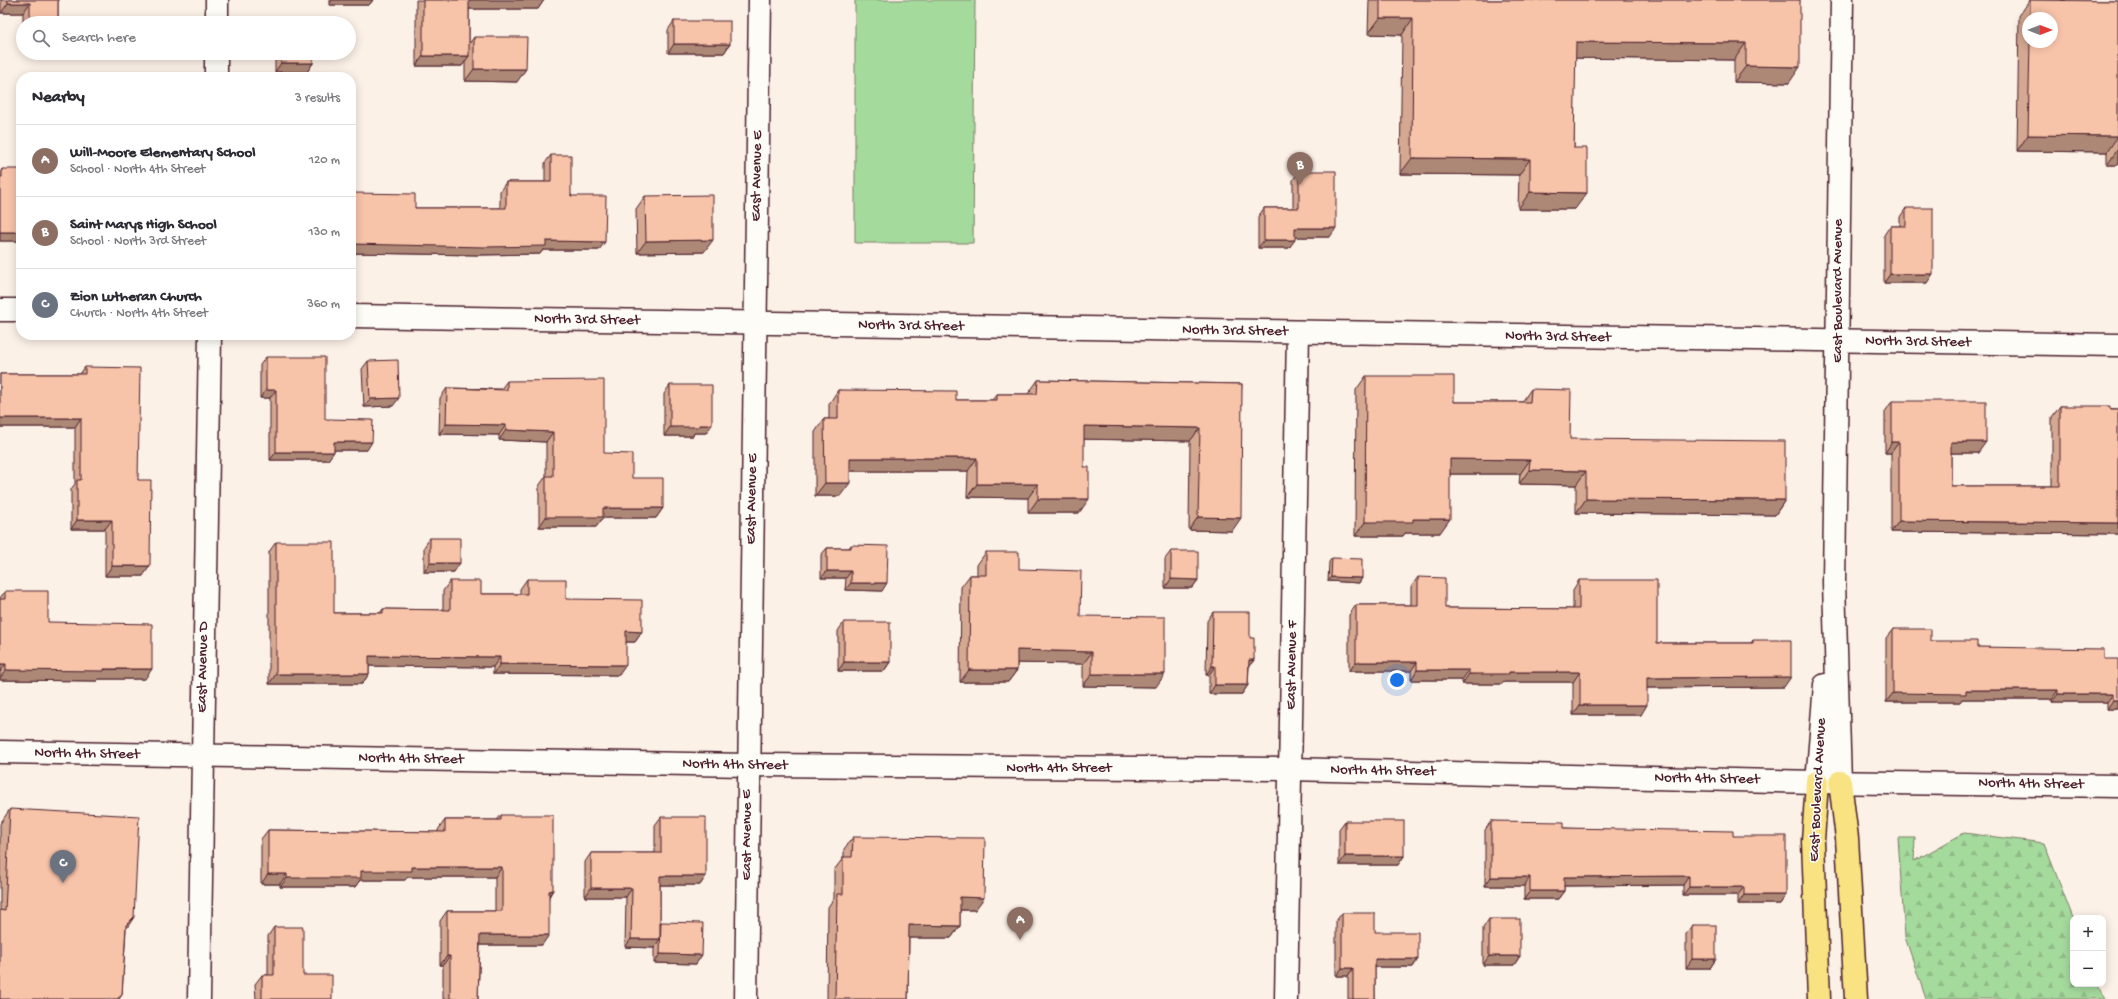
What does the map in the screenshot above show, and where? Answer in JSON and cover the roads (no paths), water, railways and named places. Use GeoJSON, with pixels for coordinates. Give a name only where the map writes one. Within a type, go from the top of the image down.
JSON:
{"type":"FeatureCollection","features":[{"type":"Feature","properties":{"kind":"main road","name":"East Boulevard Avenue"},"geometry":{"type":"LineString","coordinates":[[1817,782],[1813,841],[1819,999]]}},
{"type":"Feature","properties":{"kind":"main road","name":"East Boulevard Avenue"},"geometry":{"type":"LineString","coordinates":[[1840,782],[1847,838],[1856,999]]}},
{"type":"Feature","properties":{"kind":"street"},"geometry":{"type":"LineString","coordinates":[[217,0],[217,16]]}},
{"type":"Feature","properties":{"kind":"street","name":"East Avenue E"},"geometry":{"type":"LineString","coordinates":[[746,999],[748,765],[760,0]]}},
{"type":"Feature","properties":{"kind":"street","name":"East Boulevard Avenue"},"geometry":{"type":"LineString","coordinates":[[1840,782],[1834,582],[1842,0]]}},
{"type":"Feature","properties":{"kind":"street"},"geometry":{"type":"LineString","coordinates":[[216,60],[216,72]]}},
{"type":"Feature","properties":{"kind":"street"},"geometry":{"type":"LineString","coordinates":[[0,310],[16,310]]}},
{"type":"Feature","properties":{"kind":"street","name":"North 3rd Street"},"geometry":{"type":"LineString","coordinates":[[356,316],[2118,345]]}},
{"type":"Feature","properties":{"kind":"street","name":"East Avenue F"},"geometry":{"type":"LineString","coordinates":[[1286,999],[1298,332]]}},
{"type":"Feature","properties":{"kind":"street","name":"East Avenue D"},"geometry":{"type":"LineString","coordinates":[[199,999],[210,340]]}},
{"type":"Feature","properties":{"kind":"street","name":"East Boulevard Avenue"},"geometry":{"type":"LineString","coordinates":[[1817,782],[1834,582]]}},
{"type":"Feature","properties":{"kind":"street","name":"North 4th Street"},"geometry":{"type":"LineString","coordinates":[[0,752],[748,765],[1290,769],[1817,782],[2118,786]]}},
{"type":"Feature","properties":{"kind":"place","name":"Saint Marys High School"},"geometry":{"type":"Point","coordinates":[1300,185]}},
{"type":"Feature","properties":{"kind":"place","name":"Zion Lutheran Church"},"geometry":{"type":"Point","coordinates":[63,883]}},
{"type":"Feature","properties":{"kind":"place","name":"Will-Moore Elementary School"},"geometry":{"type":"Point","coordinates":[1020,940]}}]}
